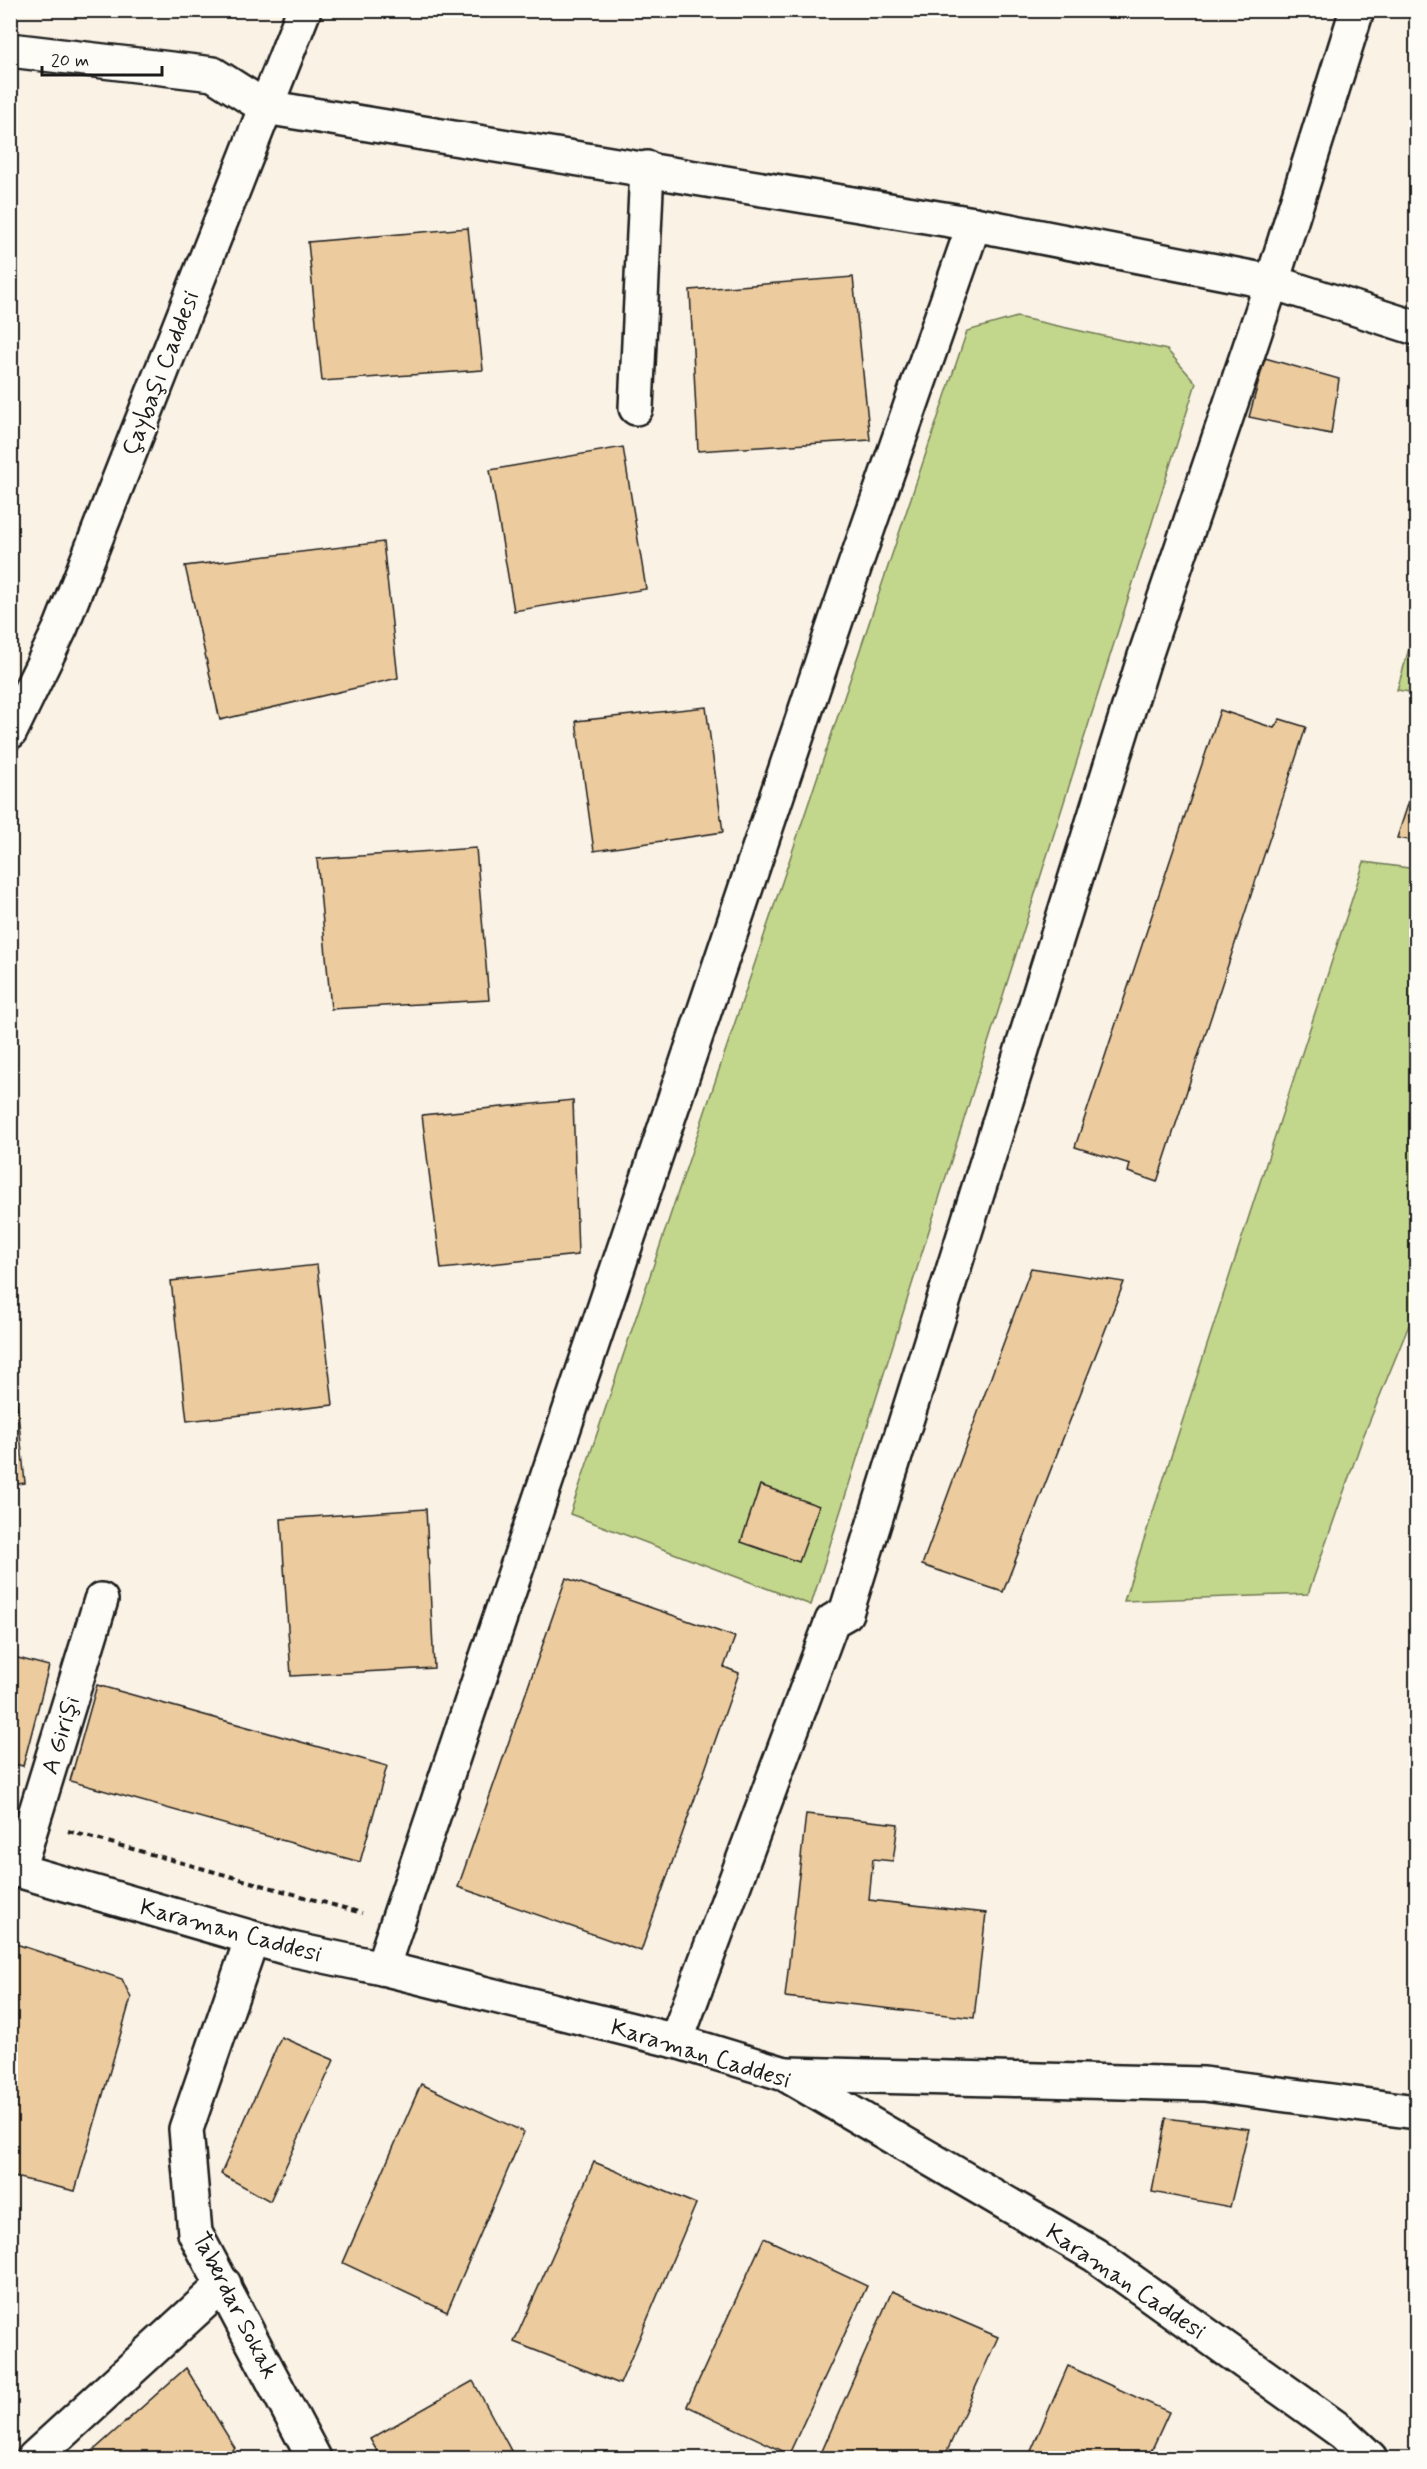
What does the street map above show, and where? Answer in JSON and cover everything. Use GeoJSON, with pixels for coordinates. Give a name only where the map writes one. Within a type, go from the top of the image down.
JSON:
{"type":"FeatureCollection","features":[{"type":"Feature","properties":{"kind":"street","name":"Çaybaşı Caddesi"},"geometry":{"type":"LineString","coordinates":[[10,732],[61,627],[304,10]]}},
{"type":"Feature","properties":{"kind":"street"},"geometry":{"type":"LineString","coordinates":[[676,2041],[832,1621],[846,1613],[1144,656],[1272,282],[1358,10]]}},
{"type":"Feature","properties":{"kind":"street"},"geometry":{"type":"LineString","coordinates":[[10,50],[213,74],[265,107],[647,168],[974,224],[1272,282],[1416,328]]}},
{"type":"Feature","properties":{"kind":"street"},"geometry":{"type":"LineString","coordinates":[[636,408],[647,168]]}},
{"type":"Feature","properties":{"kind":"street"},"geometry":{"type":"LineString","coordinates":[[382,1968],[842,603],[974,224]]}},
{"type":"Feature","properties":{"kind":"street","name":"A Girişi"},"geometry":{"type":"LineString","coordinates":[[14,1869],[33,1821],[101,1600]]}},
{"type":"Feature","properties":{"kind":"street","name":"Karaman Caddesi"},"geometry":{"type":"LineString","coordinates":[[14,1869],[291,1949],[382,1968],[676,2041],[785,2074],[1095,2255],[1337,2445],[1370,2458]]}},
{"type":"Feature","properties":{"kind":"street","name":"Taberdar Sokak"},"geometry":{"type":"LineString","coordinates":[[252,1938],[186,2129],[195,2233],[314,2458]]}},
{"type":"Feature","properties":{"kind":"street"},"geometry":{"type":"LineString","coordinates":[[785,2074],[1204,2084],[1415,2106]]}},
{"type":"Feature","properties":{"kind":"street"},"geometry":{"type":"LineString","coordinates":[[34,2458],[224,2284]]}},
{"type":"Feature","properties":{"kind":"path"},"geometry":{"type":"LineString","coordinates":[[33,1821],[397,1923]]}},
{"type":"Feature","properties":{"kind":"green space"},"geometry":{"type":"Polygon","coordinates":[[[1017,317],[1167,350],[1196,383],[811,1605],[570,1514],[967,331],[1017,317]]]}},
{"type":"Feature","properties":{"kind":"green space"},"geometry":{"type":"Polygon","coordinates":[[[1416,625],[1416,693],[1397,690],[1416,625]]]}},
{"type":"Feature","properties":{"kind":"green space"},"geometry":{"type":"Polygon","coordinates":[[[1364,862],[1416,869],[1416,1308],[1363,1437],[1308,1594],[1124,1601],[1364,862]]]}},
{"type":"Feature","properties":{"kind":"building"},"geometry":{"type":"Polygon","coordinates":[[[468,228],[483,370],[322,381],[308,242],[468,228]]]}},
{"type":"Feature","properties":{"kind":"building"},"geometry":{"type":"Polygon","coordinates":[[[853,277],[870,440],[698,451],[690,290],[853,277]]]}},
{"type":"Feature","properties":{"kind":"building"},"geometry":{"type":"Polygon","coordinates":[[[1265,358],[1339,379],[1331,434],[1249,417],[1265,358]]]}},
{"type":"Feature","properties":{"kind":"building"},"geometry":{"type":"Polygon","coordinates":[[[623,447],[646,589],[514,611],[490,470],[623,447]]]}},
{"type":"Feature","properties":{"kind":"building"},"geometry":{"type":"Polygon","coordinates":[[[383,542],[398,678],[220,720],[185,566],[383,542]]]}},
{"type":"Feature","properties":{"kind":"building"},"geometry":{"type":"Polygon","coordinates":[[[706,707],[723,832],[594,851],[576,721],[706,707]]]}},
{"type":"Feature","properties":{"kind":"building"},"geometry":{"type":"Polygon","coordinates":[[[1220,710],[1274,728],[1280,719],[1306,727],[1157,1182],[1128,1172],[1130,1164],[1075,1147],[1220,710]]]}},
{"type":"Feature","properties":{"kind":"building"},"geometry":{"type":"Polygon","coordinates":[[[1416,780],[1416,841],[1397,838],[1416,780]]]}},
{"type":"Feature","properties":{"kind":"building"},"geometry":{"type":"Polygon","coordinates":[[[476,848],[489,1000],[331,1009],[317,859],[476,848]]]}},
{"type":"Feature","properties":{"kind":"building"},"geometry":{"type":"Polygon","coordinates":[[[573,1100],[578,1255],[441,1269],[422,1115],[573,1100]]]}},
{"type":"Feature","properties":{"kind":"building"},"geometry":{"type":"Polygon","coordinates":[[[317,1265],[333,1405],[187,1421],[171,1281],[317,1265]]]}},
{"type":"Feature","properties":{"kind":"building"},"geometry":{"type":"Polygon","coordinates":[[[1031,1268],[1124,1282],[1003,1592],[922,1565],[1031,1268]]]}},
{"type":"Feature","properties":{"kind":"building"},"geometry":{"type":"Polygon","coordinates":[[[10,1332],[25,1483],[10,1485],[10,1332]]]}},
{"type":"Feature","properties":{"kind":"building"},"geometry":{"type":"Polygon","coordinates":[[[760,1485],[819,1506],[799,1562],[741,1542],[760,1485]]]}},
{"type":"Feature","properties":{"kind":"building"},"geometry":{"type":"Polygon","coordinates":[[[426,1509],[434,1668],[291,1676],[281,1519],[426,1509]]]}},
{"type":"Feature","properties":{"kind":"building"},"geometry":{"type":"Polygon","coordinates":[[[566,1578],[735,1637],[724,1667],[739,1673],[641,1951],[458,1887],[566,1578]]]}},
{"type":"Feature","properties":{"kind":"building"},"geometry":{"type":"Polygon","coordinates":[[[10,1656],[49,1666],[23,1766],[10,1763],[10,1656]]]}},
{"type":"Feature","properties":{"kind":"building"},"geometry":{"type":"Polygon","coordinates":[[[97,1685],[387,1766],[360,1862],[70,1781],[97,1685]]]}},
{"type":"Feature","properties":{"kind":"building"},"geometry":{"type":"Polygon","coordinates":[[[806,1814],[898,1824],[893,1861],[873,1859],[869,1900],[986,1913],[974,2018],[785,1997],[806,1814]]]}},
{"type":"Feature","properties":{"kind":"building"},"geometry":{"type":"Polygon","coordinates":[[[10,1942],[122,1979],[131,1998],[75,2191],[10,2176],[10,1942]]]}},
{"type":"Feature","properties":{"kind":"building"},"geometry":{"type":"Polygon","coordinates":[[[281,2037],[334,2060],[270,2201],[221,2174],[281,2037]]]}},
{"type":"Feature","properties":{"kind":"building"},"geometry":{"type":"Polygon","coordinates":[[[421,2084],[524,2132],[447,2312],[343,2263],[421,2084]]]}},
{"type":"Feature","properties":{"kind":"building"},"geometry":{"type":"Polygon","coordinates":[[[1166,2118],[1249,2129],[1230,2207],[1152,2192],[1166,2118]]]}},
{"type":"Feature","properties":{"kind":"building"},"geometry":{"type":"Polygon","coordinates":[[[594,2162],[696,2204],[620,2384],[514,2342],[594,2162]]]}},
{"type":"Feature","properties":{"kind":"building"},"geometry":{"type":"Polygon","coordinates":[[[764,2238],[867,2286],[789,2454],[687,2406],[764,2238]]]}},
{"type":"Feature","properties":{"kind":"building"},"geometry":{"type":"Polygon","coordinates":[[[892,2291],[998,2337],[944,2458],[819,2458],[892,2291]]]}},
{"type":"Feature","properties":{"kind":"building"},"geometry":{"type":"Polygon","coordinates":[[[1068,2366],[1169,2412],[1148,2458],[1028,2458],[1068,2366]]]}},
{"type":"Feature","properties":{"kind":"building"},"geometry":{"type":"Polygon","coordinates":[[[186,2368],[235,2448],[221,2458],[85,2458],[186,2368]]]}},
{"type":"Feature","properties":{"kind":"building"},"geometry":{"type":"Polygon","coordinates":[[[473,2381],[515,2458],[381,2458],[370,2439],[473,2381]]]}}]}
